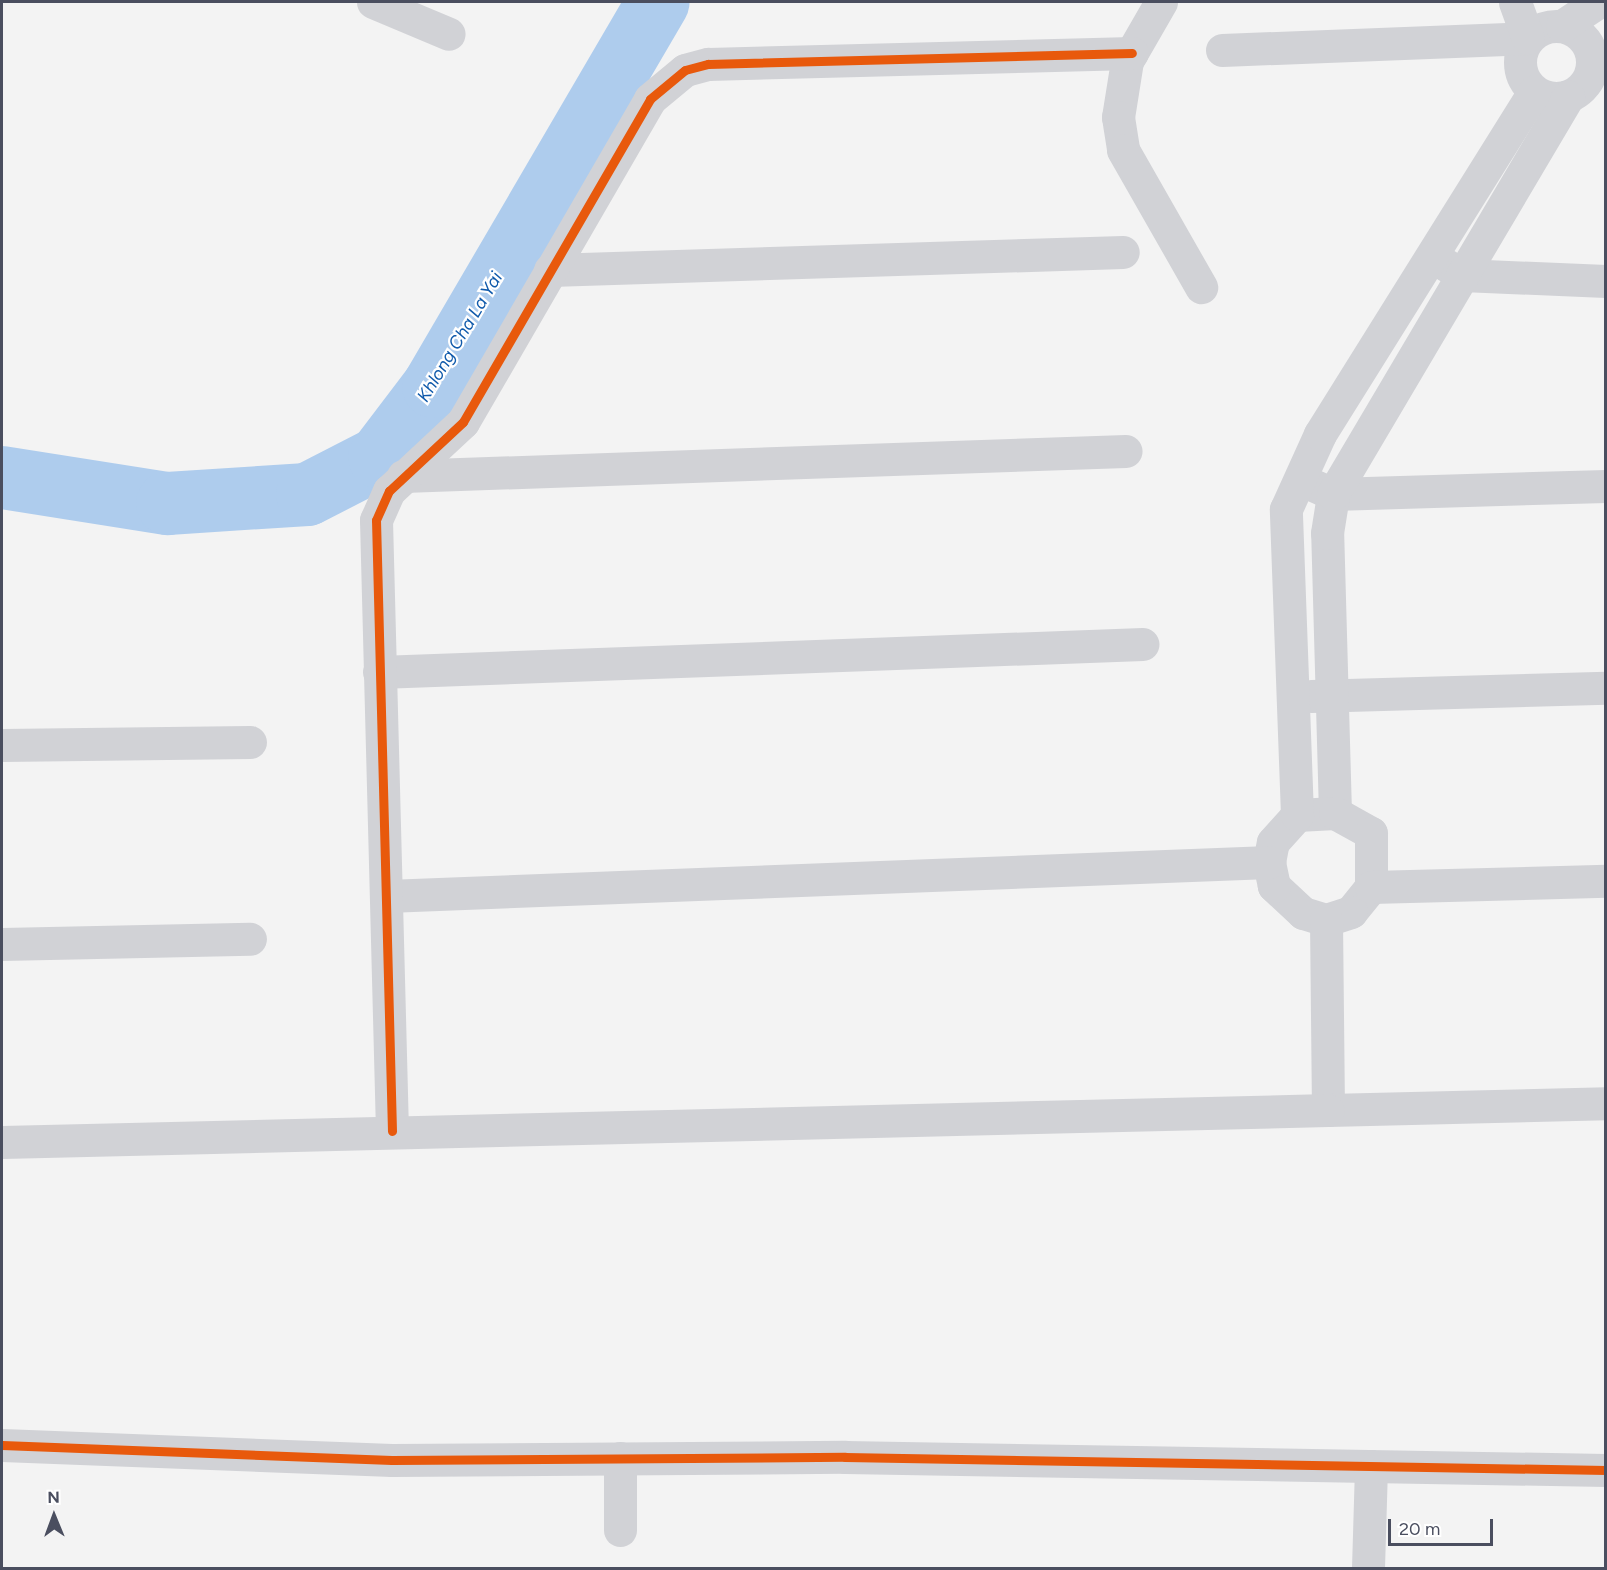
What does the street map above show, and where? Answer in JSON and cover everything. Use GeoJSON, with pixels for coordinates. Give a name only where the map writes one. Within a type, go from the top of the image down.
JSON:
{"type":"FeatureCollection","features":[{"type":"Feature","properties":{"kind":"street"},"geometry":{"type":"LineString","coordinates":[[373,2],[449,34]]}},
{"type":"Feature","properties":{"kind":"street"},"geometry":{"type":"LineString","coordinates":[[1161,2],[1132,53],[1120,86],[1123,150],[1201,287]]}},
{"type":"Feature","properties":{"kind":"street"},"geometry":{"type":"LineString","coordinates":[[1515,2],[1528,38],[1520,72],[1534,91]]}},
{"type":"Feature","properties":{"kind":"street"},"geometry":{"type":"LineString","coordinates":[[1222,50],[1528,38],[1538,30],[1562,26],[1598,2]]}},
{"type":"Feature","properties":{"kind":"street"},"geometry":{"type":"LineString","coordinates":[[1335,813],[1327,533],[1334,494],[1462,275],[1592,76],[1581,35],[1562,26]]}},
{"type":"Feature","properties":{"kind":"street"},"geometry":{"type":"LineString","coordinates":[[392,1131],[376,520],[389,491],[463,422],[650,99],[685,70],[708,64],[1132,53]]}},
{"type":"Feature","properties":{"kind":"street"},"geometry":{"type":"LineString","coordinates":[[1297,814],[1335,813],[1371,833],[1371,887],[1352,912],[1326,920],[1286,902],[1274,886],[1269,862],[1273,842],[1297,814],[1284,532],[1298,477],[1431,256],[1534,91],[1592,76]]}},
{"type":"Feature","properties":{"kind":"street"},"geometry":{"type":"LineString","coordinates":[[550,270],[1123,252]]}},
{"type":"Feature","properties":{"kind":"street"},"geometry":{"type":"LineString","coordinates":[[1431,256],[1462,275],[1605,281]]}},
{"type":"Feature","properties":{"kind":"street"},"geometry":{"type":"LineString","coordinates":[[403,476],[1126,451]]}},
{"type":"Feature","properties":{"kind":"street"},"geometry":{"type":"LineString","coordinates":[[1298,477],[1334,494],[1605,486]]}},
{"type":"Feature","properties":{"kind":"street"},"geometry":{"type":"LineString","coordinates":[[379,672],[1142,644]]}},
{"type":"Feature","properties":{"kind":"street"},"geometry":{"type":"LineString","coordinates":[[1291,696],[1605,688]]}},
{"type":"Feature","properties":{"kind":"street"},"geometry":{"type":"LineString","coordinates":[[2,745],[250,741]]}},
{"type":"Feature","properties":{"kind":"street"},"geometry":{"type":"LineString","coordinates":[[387,896],[1269,862]]}},
{"type":"Feature","properties":{"kind":"street"},"geometry":{"type":"LineString","coordinates":[[1371,887],[1605,881]]}},
{"type":"Feature","properties":{"kind":"street"},"geometry":{"type":"LineString","coordinates":[[1326,920],[1328,1110]]}},
{"type":"Feature","properties":{"kind":"street"},"geometry":{"type":"LineString","coordinates":[[2,944],[250,939]]}},
{"type":"Feature","properties":{"kind":"street"},"geometry":{"type":"LineString","coordinates":[[2,1142],[1605,1103]]}},
{"type":"Feature","properties":{"kind":"street"},"geometry":{"type":"LineString","coordinates":[[2,1445],[392,1460],[620,1458],[1605,1470]]}},
{"type":"Feature","properties":{"kind":"street"},"geometry":{"type":"LineString","coordinates":[[620,1458],[620,1530]]}},
{"type":"Feature","properties":{"kind":"street"},"geometry":{"type":"LineString","coordinates":[[1368,1569],[1371,1466]]}},
{"type":"Feature","properties":{"kind":"waterway","name":"Khlong Cha La Yai"},"geometry":{"type":"LineString","coordinates":[[2,477],[167,503],[307,494],[379,457],[433,386],[657,2]]}},
{"type":"Feature","properties":{"kind":"cycle path"},"geometry":{"type":"LineString","coordinates":[[392,1131],[376,520],[389,491],[463,422],[650,99],[685,70],[708,64],[1132,53]]}},
{"type":"Feature","properties":{"kind":"cycle path"},"geometry":{"type":"LineString","coordinates":[[2,1445],[392,1460],[845,1457],[1606,1470]]}}]}
